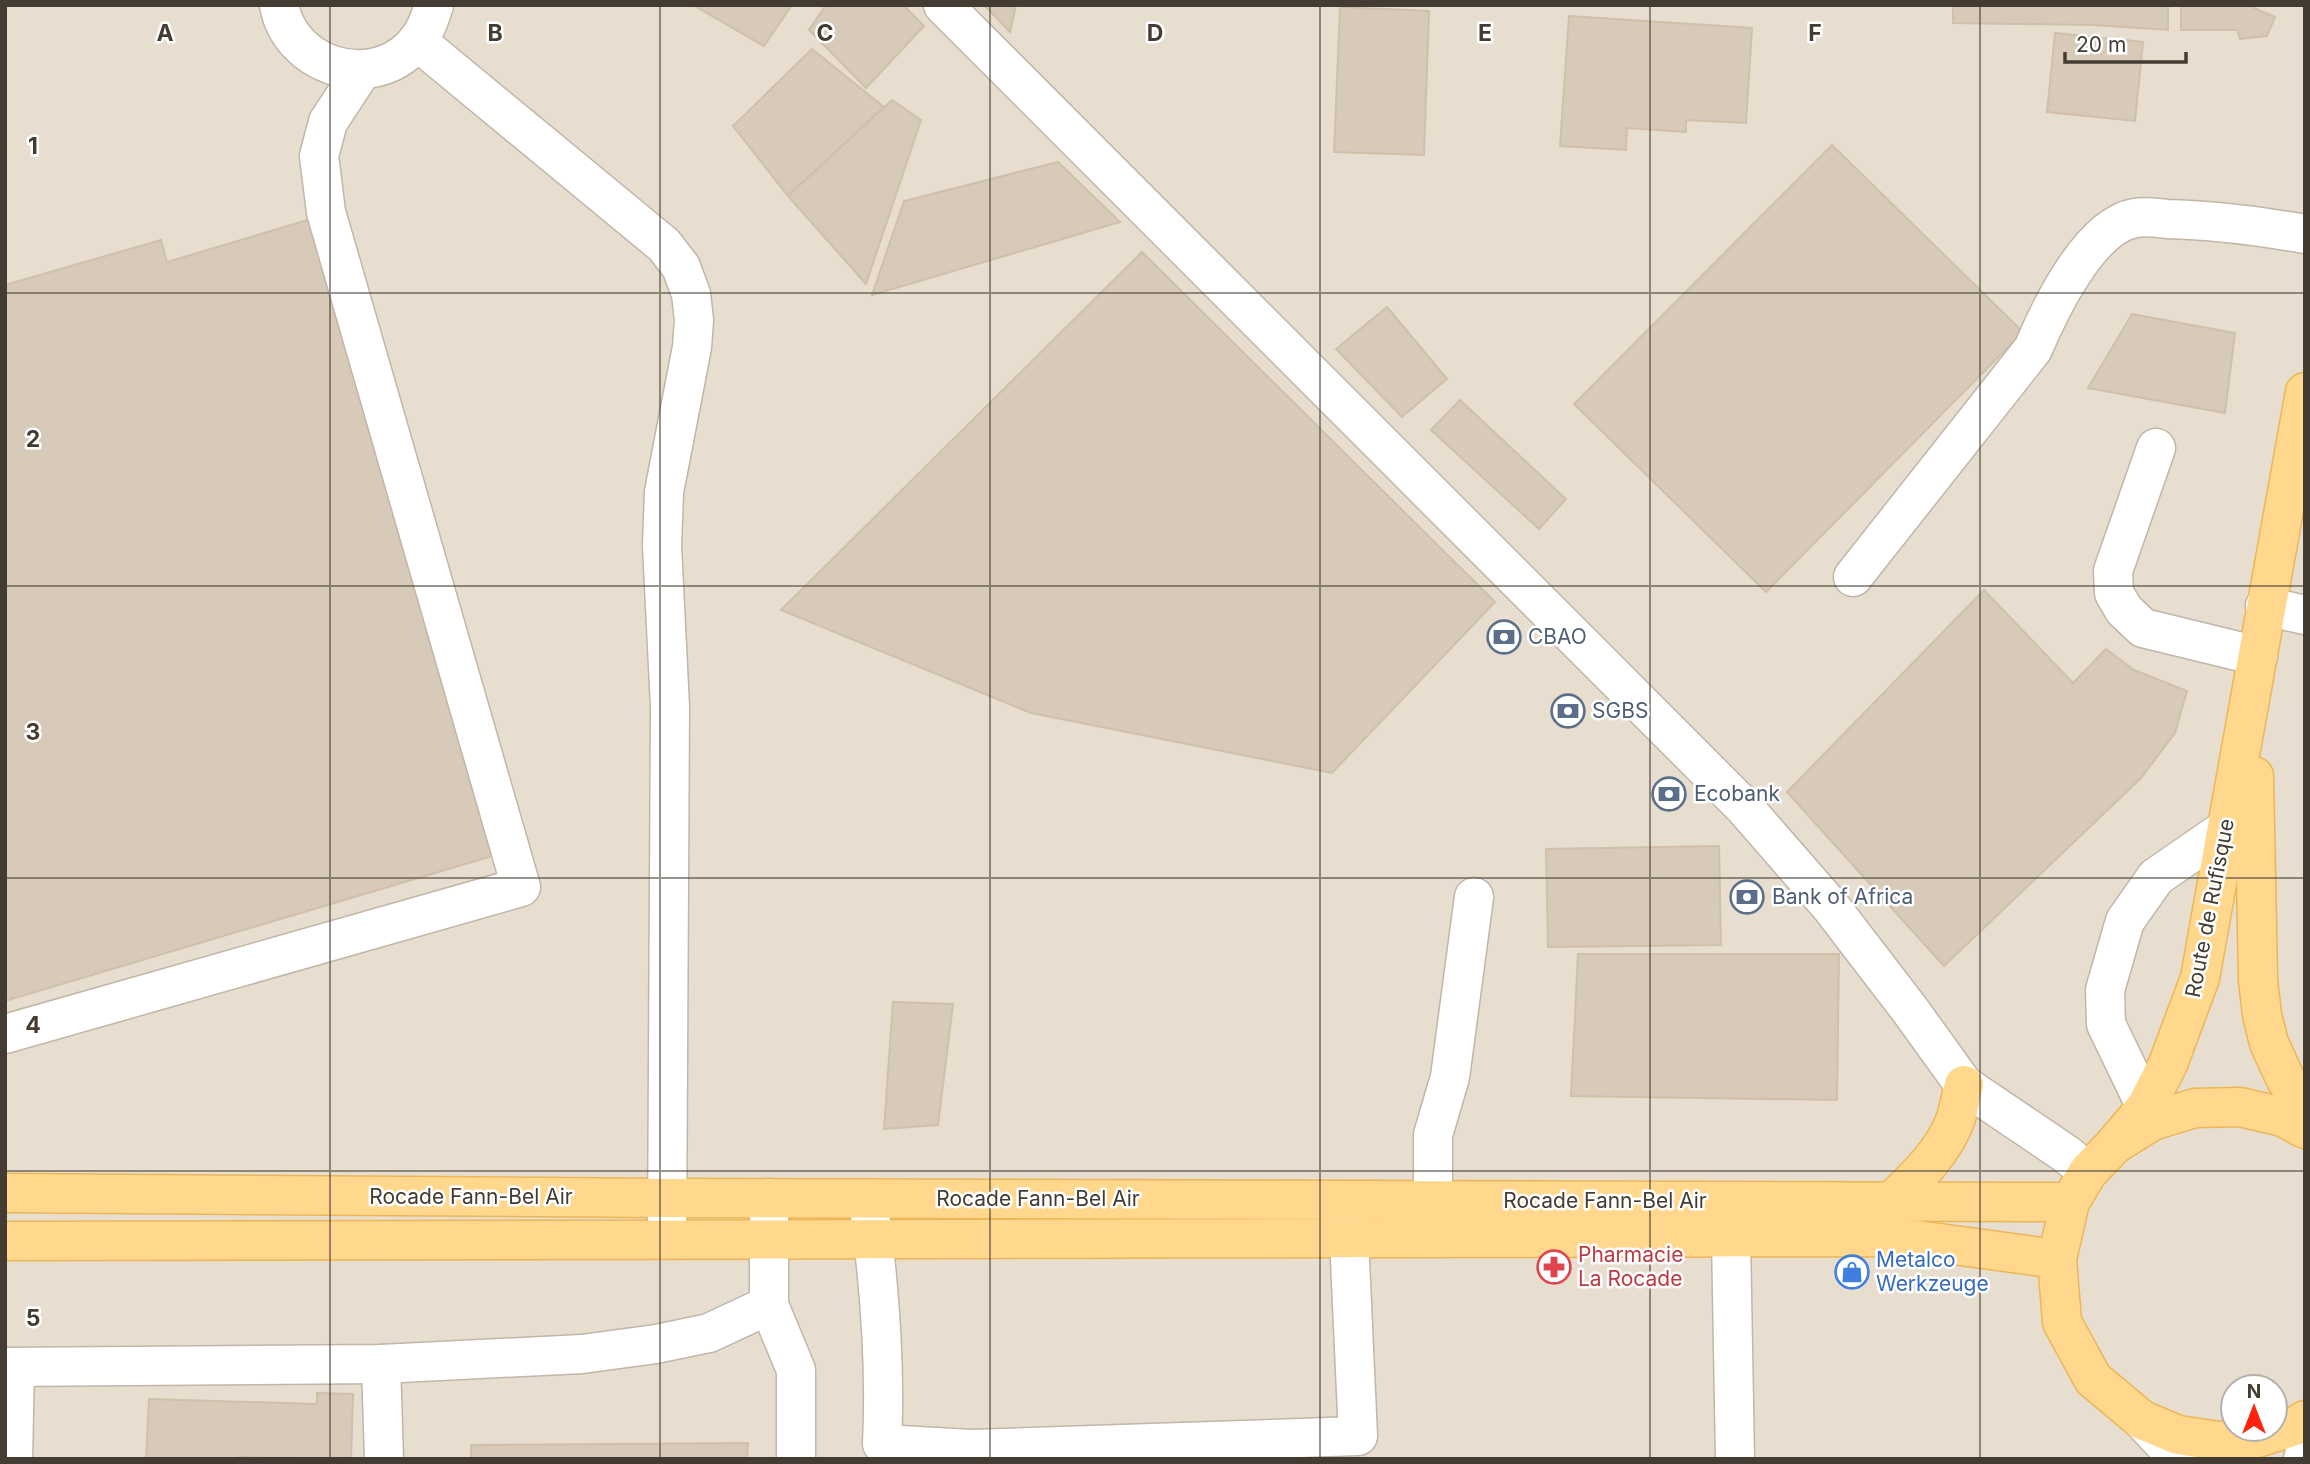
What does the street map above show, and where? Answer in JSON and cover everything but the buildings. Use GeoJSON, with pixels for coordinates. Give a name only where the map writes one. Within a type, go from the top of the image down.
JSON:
{"type":"FeatureCollection","features":[{"type":"Feature","properties":{"kind":"main road","name":"Route de Rufisque"},"geometry":{"type":"LineString","coordinates":[[2115,1144],[2146,1107],[2168,1064],[2200,978],[2305,392]]}},
{"type":"Feature","properties":{"kind":"main road","name":"Route de Rufisque"},"geometry":{"type":"LineString","coordinates":[[2253,694],[2258,954],[2262,1015],[2269,1044],[2305,1111]]}},
{"type":"Feature","properties":{"kind":"main road"},"geometry":{"type":"LineString","coordinates":[[1891,1202],[1916,1178],[1937,1152],[1955,1120],[1964,1085]]}},
{"type":"Feature","properties":{"kind":"main road"},"geometry":{"type":"LineString","coordinates":[[2305,1129],[2283,1117],[2240,1107],[2195,1108],[2152,1121],[2115,1144],[2079,1187],[2057,1259],[2062,1322],[2093,1379],[2142,1420],[2178,1435],[2218,1441],[2257,1438],[2295,1426],[2305,1420]]}},
{"type":"Feature","properties":{"kind":"main road","name":"Rocade Fann-Bel Air"},"geometry":{"type":"LineString","coordinates":[[5,1194],[1891,1202],[2079,1187]]}},
{"type":"Feature","properties":{"kind":"main road","name":"Rocade Fann-Bel Air"},"geometry":{"type":"LineString","coordinates":[[5,1241],[1895,1237],[2057,1259]]}},
{"type":"Feature","properties":{"kind":"street"},"geometry":{"type":"LineString","coordinates":[[279,5],[281,17],[293,39],[311,56],[335,68],[362,70],[388,64],[410,49],[427,29],[434,5]]}},
{"type":"Feature","properties":{"kind":"street"},"geometry":{"type":"LineString","coordinates":[[943,5],[1744,807],[1831,907],[1964,1085],[2079,1187]]}},
{"type":"Feature","properties":{"kind":"street"},"geometry":{"type":"LineString","coordinates":[[417,41],[664,245],[681,267],[691,293],[694,320],[692,347],[664,492],[662,546],[670,707],[667,1240]]}},
{"type":"Feature","properties":{"kind":"street"},"geometry":{"type":"LineString","coordinates":[[5,1034],[521,887],[326,212],[319,156],[328,122],[362,70]]}},
{"type":"Feature","properties":{"kind":"street"},"geometry":{"type":"LineString","coordinates":[[1853,576],[2033,349],[2050,308],[2086,254],[2110,230],[2134,218],[2145,218],[2236,222],[2305,234]]}},
{"type":"Feature","properties":{"kind":"street"},"geometry":{"type":"LineString","coordinates":[[2156,448],[2113,570],[2113,593],[2124,610],[2143,628],[2258,656]]}},
{"type":"Feature","properties":{"kind":"street"},"geometry":{"type":"LineString","coordinates":[[2266,606],[2305,615]]}},
{"type":"Feature","properties":{"kind":"street"},"geometry":{"type":"LineString","coordinates":[[2146,1107],[2106,1024],[2105,990],[2125,921],[2156,877],[2227,828]]}},
{"type":"Feature","properties":{"kind":"street"},"geometry":{"type":"LineString","coordinates":[[1433,1238],[1433,1135],[1450,1077],[1474,897]]}},
{"type":"Feature","properties":{"kind":"street"},"geometry":{"type":"LineString","coordinates":[[769,1198],[769,1305],[796,1370],[796,1459]]}},
{"type":"Feature","properties":{"kind":"street"},"geometry":{"type":"LineString","coordinates":[[868,1199],[884,1394],[881,1451],[1358,1447],[1349,1238],[1352,1200]]}},
{"type":"Feature","properties":{"kind":"street"},"geometry":{"type":"LineString","coordinates":[[1731,1237],[1735,1459]]}},
{"type":"Feature","properties":{"kind":"street"},"geometry":{"type":"LineString","coordinates":[[13,1459],[10,1367],[381,1364],[582,1354],[656,1344],[709,1333],[769,1305]]}},
{"type":"Feature","properties":{"kind":"street"},"geometry":{"type":"LineString","coordinates":[[381,1364],[384,1459]]}},
{"type":"Feature","properties":{"kind":"street"},"geometry":{"type":"LineString","coordinates":[[2142,1420],[2178,1459]]}},
{"type":"Feature","properties":{"kind":"street"},"geometry":{"type":"LineString","coordinates":[[2303,1459],[2305,1452]]}},
{"type":"Feature","properties":{"kind":"shaded area"},"geometry":{"type":"Polygon","coordinates":[[[5,5],[2305,5],[2305,1459],[5,1459],[5,5]]]}},
{"type":"Feature","properties":{"kind":"place","name":"CBAO"},"geometry":{"type":"Point","coordinates":[1504,637]}},
{"type":"Feature","properties":{"kind":"place","name":"SGBS"},"geometry":{"type":"Point","coordinates":[1568,711]}},
{"type":"Feature","properties":{"kind":"place","name":"Ecobank"},"geometry":{"type":"Point","coordinates":[1669,794]}},
{"type":"Feature","properties":{"kind":"place","name":"Bank of Africa"},"geometry":{"type":"Point","coordinates":[1747,897]}},
{"type":"Feature","properties":{"kind":"place","name":"Pharmacie La Rocade"},"geometry":{"type":"Point","coordinates":[1554,1267]}},
{"type":"Feature","properties":{"kind":"place","name":"Metalco Werkzeuge"},"geometry":{"type":"Point","coordinates":[1852,1272]}}]}
